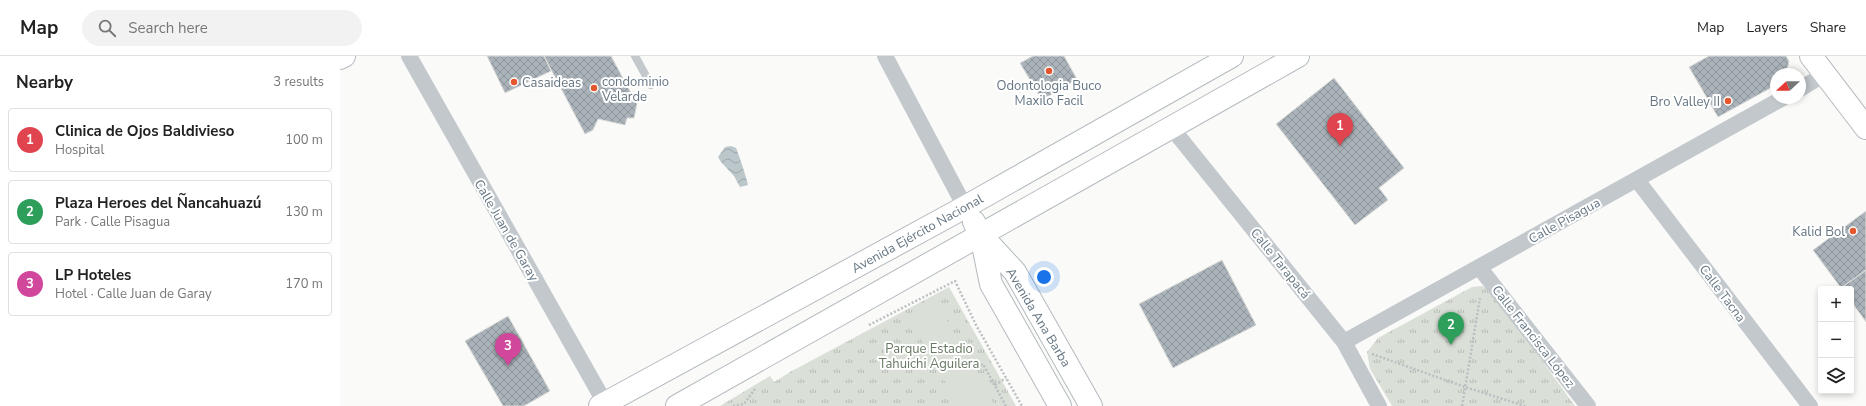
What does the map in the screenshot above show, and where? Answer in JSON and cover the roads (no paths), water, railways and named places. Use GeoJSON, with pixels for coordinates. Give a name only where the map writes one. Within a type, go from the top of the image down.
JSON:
{"type":"FeatureCollection","features":[{"type":"Feature","properties":{"kind":"street"},"geometry":{"type":"LineString","coordinates":[[340,58],[344,56]]}},
{"type":"Feature","properties":{"kind":"street","name":"Calle Juan de Garay"},"geometry":{"type":"LineString","coordinates":[[409,56],[611,404]]}},
{"type":"Feature","properties":{"kind":"street","name":"Avenida Ana Barba"},"geometry":{"type":"LineString","coordinates":[[885,56],[980,234],[1015,272],[1091,406]]}},
{"type":"Feature","properties":{"kind":"street","name":"Avenida Ejército Nacional"},"geometry":{"type":"LineString","coordinates":[[611,404],[1232,56]]}},
{"type":"Feature","properties":{"kind":"street"},"geometry":{"type":"LineString","coordinates":[[677,406],[1298,56]]}},
{"type":"Feature","properties":{"kind":"street"},"geometry":{"type":"LineString","coordinates":[[1812,56],[1866,128]]}},
{"type":"Feature","properties":{"kind":"street"},"geometry":{"type":"LineString","coordinates":[[1806,85],[1825,74]]}},
{"type":"Feature","properties":{"kind":"street","name":"Calle Pisagua"},"geometry":{"type":"LineString","coordinates":[[1344,342],[1772,104]]}},
{"type":"Feature","properties":{"kind":"street","name":"Calle Tarapacá"},"geometry":{"type":"LineString","coordinates":[[1171,127],[1344,342],[1379,406]]}},
{"type":"Feature","properties":{"kind":"street","name":"Calle Tacna"},"geometry":{"type":"LineString","coordinates":[[1637,180],[1810,406]]}},
{"type":"Feature","properties":{"kind":"street","name":"Avenida Ana Barba"},"geometry":{"type":"LineString","coordinates":[[980,234],[991,284],[1060,406]]}},
{"type":"Feature","properties":{"kind":"street","name":"Calle Francisca López"},"geometry":{"type":"LineString","coordinates":[[1479,267],[1588,406]]}},
{"type":"Feature","properties":{"kind":"lane"},"geometry":{"type":"LineString","coordinates":[[635,56],[651,85]]}},
{"type":"Feature","properties":{"kind":"water"},"geometry":{"type":"Polygon","coordinates":[[[731,146],[736,148],[748,185],[740,187],[734,176],[718,157],[725,147],[731,146]]]}},
{"type":"Feature","properties":{"kind":"place","name":"Odontologia Buco Maxilo Facil"},"geometry":{"type":"Point","coordinates":[1049,71]}},
{"type":"Feature","properties":{"kind":"place","name":"Casaideas"},"geometry":{"type":"Point","coordinates":[514,82]}},
{"type":"Feature","properties":{"kind":"place","name":"condominio Velarde"},"geometry":{"type":"Point","coordinates":[594,88]}},
{"type":"Feature","properties":{"kind":"place","name":"Bro Valley II"},"geometry":{"type":"Point","coordinates":[1728,101]}},
{"type":"Feature","properties":{"kind":"place","name":"Clinica de Ojos Baldivieso"},"geometry":{"type":"Point","coordinates":[1340,146]}},
{"type":"Feature","properties":{"kind":"place","name":"Kalid Bol"},"geometry":{"type":"Point","coordinates":[1853,231]}},
{"type":"Feature","properties":{"kind":"place","name":"Plaza Heroes del Ñancahuazú"},"geometry":{"type":"Point","coordinates":[1451,345]}},
{"type":"Feature","properties":{"kind":"place","name":"LP Hoteles"},"geometry":{"type":"Point","coordinates":[508,366]}},
{"type":"Feature","properties":{"kind":"park label","name":"Parque Estadio Tahuichi Aguilera"},"geometry":{"type":"Point","coordinates":[929,356]}}]}
